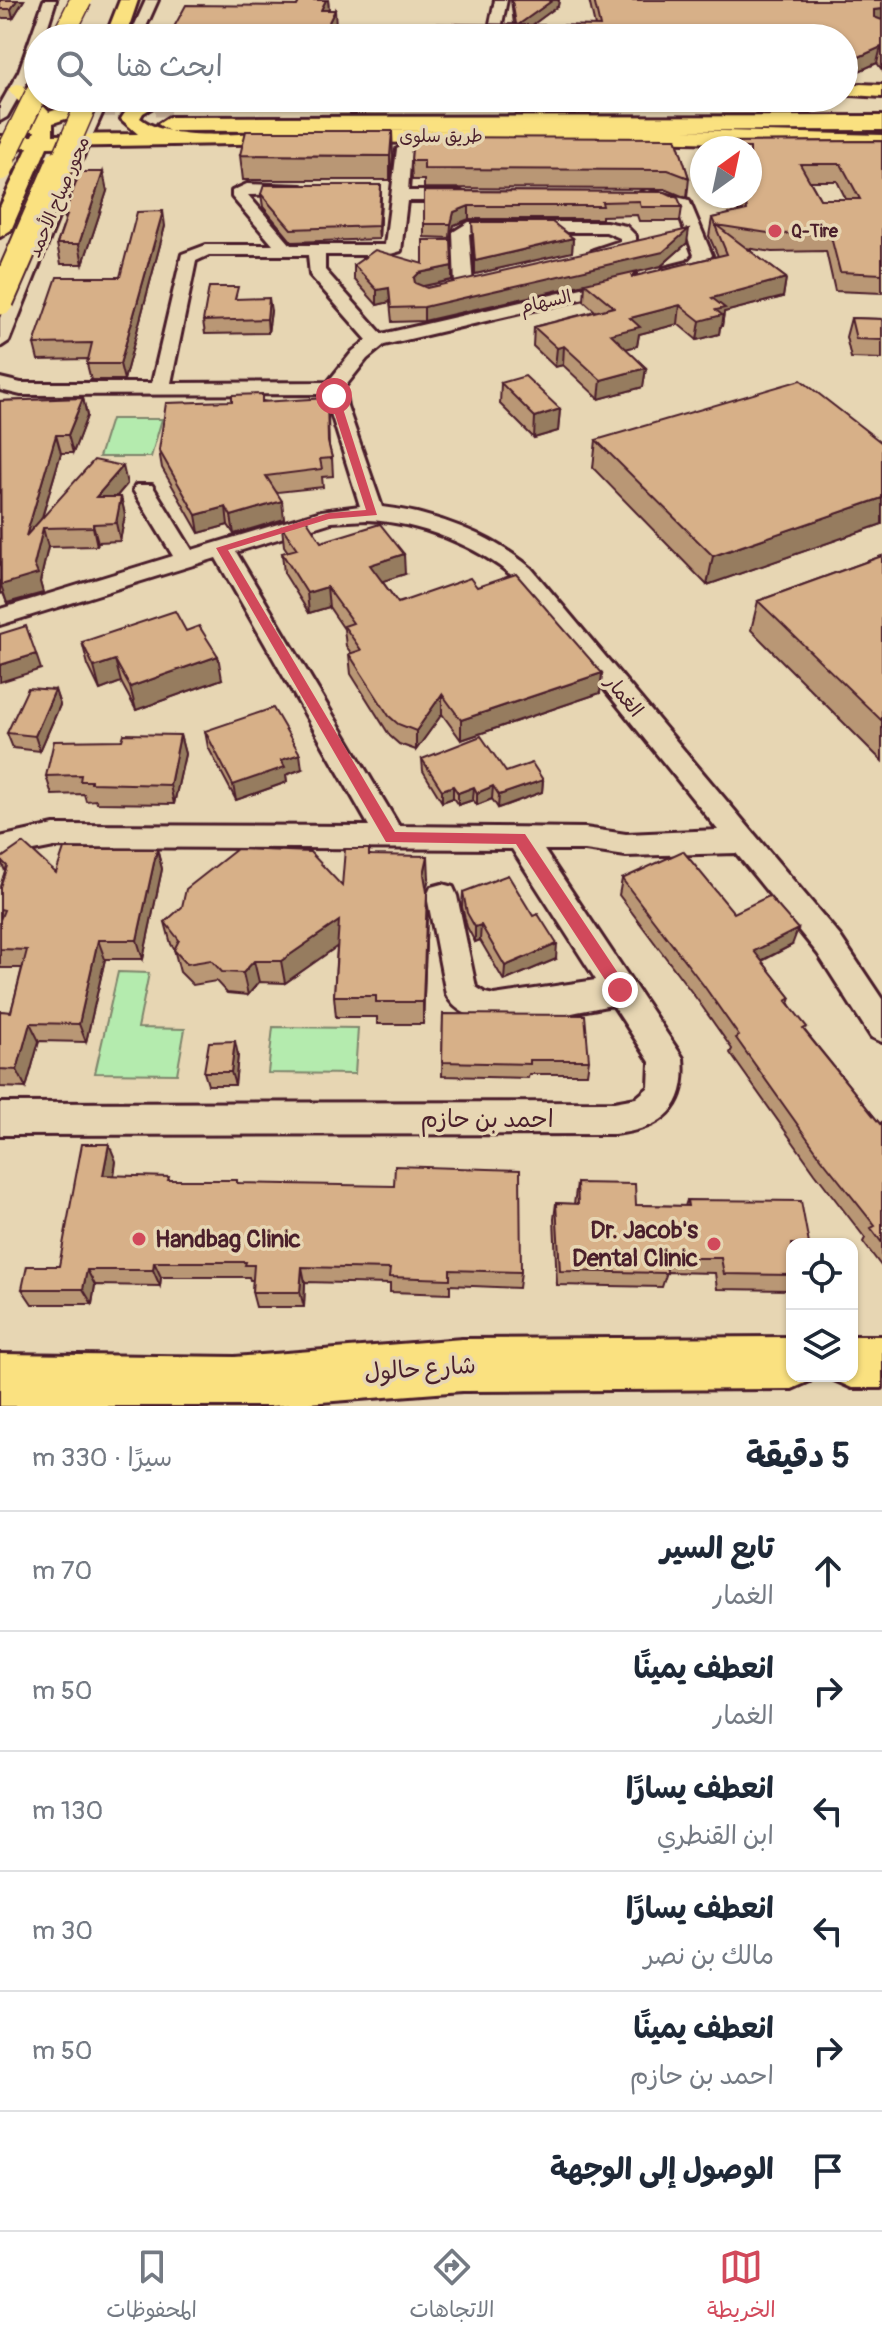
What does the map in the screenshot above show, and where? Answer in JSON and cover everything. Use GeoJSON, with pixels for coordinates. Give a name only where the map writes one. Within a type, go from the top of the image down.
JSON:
{"type":"FeatureCollection","features":[{"type":"Feature","properties":{"kind":"highway"},"geometry":{"type":"LineString","coordinates":[[69,24],[81,0]]}},
{"type":"Feature","properties":{"kind":"highway"},"geometry":{"type":"LineString","coordinates":[[120,24],[129,0]]}},
{"type":"Feature","properties":{"kind":"highway"},"geometry":{"type":"LineString","coordinates":[[0,167],[20,85]]}},
{"type":"Feature","properties":{"kind":"highway","name":"طريق سلوى"},"geometry":{"type":"LineString","coordinates":[[858,107],[882,107]]}},
{"type":"Feature","properties":{"kind":"highway","name":"محور صباح الأحمد"},"geometry":{"type":"LineString","coordinates":[[0,301],[91,112]]}},
{"type":"Feature","properties":{"kind":"highway","name":"طريق سلوى"},"geometry":{"type":"LineString","coordinates":[[166,117],[524,112]]}},
{"type":"Feature","properties":{"kind":"highway","name":"طريق سلوى"},"geometry":{"type":"LineString","coordinates":[[166,117],[882,123]]}},
{"type":"Feature","properties":{"kind":"highway"},"geometry":{"type":"LineString","coordinates":[[762,142],[882,138]]}},
{"type":"Feature","properties":{"kind":"main road"},"geometry":{"type":"LineString","coordinates":[[68,0],[71,24]]}},
{"type":"Feature","properties":{"kind":"main road"},"geometry":{"type":"LineString","coordinates":[[0,125],[46,112]]}},
{"type":"Feature","properties":{"kind":"main road"},"geometry":{"type":"LineString","coordinates":[[0,139],[49,112]]}},
{"type":"Feature","properties":{"kind":"main road"},"geometry":{"type":"LineString","coordinates":[[0,230],[52,112]]}},
{"type":"Feature","properties":{"kind":"main road"},"geometry":{"type":"LineString","coordinates":[[55,112],[83,140]]}},
{"type":"Feature","properties":{"kind":"main road"},"geometry":{"type":"LineString","coordinates":[[134,112],[130,119],[134,125],[162,135],[189,138]]}},
{"type":"Feature","properties":{"kind":"main road"},"geometry":{"type":"LineString","coordinates":[[74,160],[117,146],[166,117]]}},
{"type":"Feature","properties":{"kind":"main road","name":"طريق سلوى"},"geometry":{"type":"LineString","coordinates":[[0,139],[83,140],[166,117],[189,138],[646,135],[690,145]]}},
{"type":"Feature","properties":{"kind":"main road"},"geometry":{"type":"LineString","coordinates":[[762,151],[780,147],[882,147]]}},
{"type":"Feature","properties":{"kind":"main road"},"geometry":{"type":"LineString","coordinates":[[858,1362],[882,1362]]}},
{"type":"Feature","properties":{"kind":"main road","name":"شارع حالول"},"geometry":{"type":"LineString","coordinates":[[0,1380],[192,1384],[462,1365],[786,1363]]}},
{"type":"Feature","properties":{"kind":"main road"},"geometry":{"type":"LineString","coordinates":[[142,1406],[192,1384]]}},
{"type":"Feature","properties":{"kind":"street"},"geometry":{"type":"LineString","coordinates":[[42,24],[50,0]]}},
{"type":"Feature","properties":{"kind":"street"},"geometry":{"type":"LineString","coordinates":[[141,24],[152,0]]}},
{"type":"Feature","properties":{"kind":"street"},"geometry":{"type":"LineString","coordinates":[[496,24],[501,0]]}},
{"type":"Feature","properties":{"kind":"street"},"geometry":{"type":"LineString","coordinates":[[0,117],[20,85]]}},
{"type":"Feature","properties":{"kind":"street","name":"محور صباح الأحمد"},"geometry":{"type":"LineString","coordinates":[[0,341],[93,112]]}},
{"type":"Feature","properties":{"kind":"street"},"geometry":{"type":"LineString","coordinates":[[160,389],[188,258],[206,250],[387,250],[403,243],[395,192],[404,149]]}},
{"type":"Feature","properties":{"kind":"street"},"geometry":{"type":"LineString","coordinates":[[286,250],[238,192],[247,189],[308,189]]}},
{"type":"Feature","properties":{"kind":"street"},"geometry":{"type":"LineString","coordinates":[[395,192],[476,196]]}},
{"type":"Feature","properties":{"kind":"street","name":"السهام"},"geometry":{"type":"LineString","coordinates":[[378,341],[694,267],[701,262],[703,255],[683,203],[653,195],[628,195]]}},
{"type":"Feature","properties":{"kind":"street"},"geometry":{"type":"LineString","coordinates":[[465,286],[455,244],[461,232],[472,227],[606,227],[620,230],[628,236],[628,244],[623,248],[585,257]]}},
{"type":"Feature","properties":{"kind":"street"},"geometry":{"type":"LineString","coordinates":[[317,250],[316,271],[378,341],[360,355],[334,388],[337,406],[373,513]]}},
{"type":"Feature","properties":{"kind":"street"},"geometry":{"type":"LineString","coordinates":[[0,384],[21,389],[334,388]]}},
{"type":"Feature","properties":{"kind":"street"},"geometry":{"type":"LineString","coordinates":[[0,397],[21,389]]}},
{"type":"Feature","properties":{"kind":"street"},"geometry":{"type":"LineString","coordinates":[[144,490],[186,559]]}},
{"type":"Feature","properties":{"kind":"street","name":"الغمار"},"geometry":{"type":"LineString","coordinates":[[0,617],[329,516],[373,513],[403,518],[474,542],[514,564],[829,945],[882,999]]}},
{"type":"Feature","properties":{"kind":"street"},"geometry":{"type":"LineString","coordinates":[[222,548],[391,838]]}},
{"type":"Feature","properties":{"kind":"street"},"geometry":{"type":"LineString","coordinates":[[0,851],[12,844],[54,836],[585,839],[626,845],[736,832]]}},
{"type":"Feature","properties":{"kind":"street","name":"احمد بن حازم"},"geometry":{"type":"LineString","coordinates":[[0,1119],[635,1117],[653,1108],[665,1094],[669,1076],[666,1058],[520,838]]}},
{"type":"Feature","properties":{"kind":"street"},"geometry":{"type":"LineString","coordinates":[[442,896],[462,994],[477,1006],[494,1009],[620,990]]}},
{"type":"Feature","properties":{"kind":"street","name":"الغمار"},"geometry":{"type":"LineString","coordinates":[[829,945],[882,1027]]}},
{"type":"Feature","properties":{"kind":"green space"},"geometry":{"type":"Polygon","coordinates":[[[111,419],[162,419],[151,457],[99,457],[111,419]]]}},
{"type":"Feature","properties":{"kind":"green space"},"geometry":{"type":"Polygon","coordinates":[[[118,972],[149,973],[138,1028],[185,1029],[177,1074],[95,1073],[118,972]]]}},
{"type":"Feature","properties":{"kind":"green space"},"geometry":{"type":"Polygon","coordinates":[[[273,1027],[358,1028],[355,1074],[268,1073],[273,1027]]]}},
{"type":"Feature","properties":{"kind":"building"},"geometry":{"type":"Polygon","coordinates":[[[0,0],[17,0],[11,9],[0,9],[0,0]]]}},
{"type":"Feature","properties":{"kind":"building"},"geometry":{"type":"Polygon","coordinates":[[[300,0],[326,0],[321,10],[335,10],[328,24],[176,24],[186,5],[297,6],[300,0]]]}},
{"type":"Feature","properties":{"kind":"building"},"geometry":{"type":"Polygon","coordinates":[[[512,0],[553,0],[519,24],[516,24],[512,0]]]}},
{"type":"Feature","properties":{"kind":"building"},"geometry":{"type":"Polygon","coordinates":[[[594,0],[882,0],[882,9],[874,10],[874,17],[882,20],[881,47],[858,57],[858,24],[600,24],[594,0]]]}},
{"type":"Feature","properties":{"kind":"building"},"geometry":{"type":"Polygon","coordinates":[[[246,131],[392,131],[390,156],[240,155],[246,131]]]}},
{"type":"Feature","properties":{"kind":"building"},"geometry":{"type":"Polygon","coordinates":[[[413,137],[676,138],[689,178],[668,170],[424,169],[424,161],[411,161],[413,137]]]}},
{"type":"Feature","properties":{"kind":"building"},"geometry":{"type":"Polygon","coordinates":[[[882,141],[882,274],[840,272],[830,233],[775,234],[716,225],[786,278],[712,298],[725,308],[716,310],[722,315],[700,321],[680,305],[630,318],[640,327],[611,334],[646,368],[601,380],[564,346],[557,348],[534,327],[614,307],[585,283],[638,271],[631,277],[727,254],[712,218],[762,208],[762,142],[882,141]],[[800,164],[820,199],[860,199],[841,164],[800,164]]]}},
{"type":"Feature","properties":{"kind":"building"},"geometry":{"type":"Polygon","coordinates":[[[80,172],[103,172],[79,244],[57,244],[67,215],[64,215],[80,172]]]}},
{"type":"Feature","properties":{"kind":"building"},"geometry":{"type":"Polygon","coordinates":[[[264,185],[381,185],[378,226],[291,229],[261,194],[264,185]]]}},
{"type":"Feature","properties":{"kind":"building"},"geometry":{"type":"Polygon","coordinates":[[[424,191],[665,192],[678,198],[682,207],[641,207],[639,201],[602,202],[603,206],[469,206],[454,212],[451,224],[424,224],[424,191]]]}},
{"type":"Feature","properties":{"kind":"building"},"geometry":{"type":"Polygon","coordinates":[[[163,211],[120,364],[87,364],[92,343],[34,344],[57,277],[120,277],[137,212],[163,211]]]}},
{"type":"Feature","properties":{"kind":"building"},"geometry":{"type":"Polygon","coordinates":[[[472,222],[552,222],[573,238],[475,261],[472,222]]]}},
{"type":"Feature","properties":{"kind":"building"},"geometry":{"type":"Polygon","coordinates":[[[689,229],[663,252],[424,307],[391,308],[389,288],[377,290],[354,265],[375,250],[423,264],[423,240],[451,240],[452,266],[419,273],[414,278],[415,283],[427,288],[689,229]]]}},
{"type":"Feature","properties":{"kind":"building"},"geometry":{"type":"Polygon","coordinates":[[[209,287],[238,287],[235,299],[269,298],[267,319],[203,321],[209,287]]]}},
{"type":"Feature","properties":{"kind":"building"},"geometry":{"type":"Polygon","coordinates":[[[851,318],[882,319],[882,340],[856,339],[851,318]]]}},
{"type":"Feature","properties":{"kind":"building"},"geometry":{"type":"Polygon","coordinates":[[[525,376],[560,409],[535,417],[501,383],[525,376]]]}},
{"type":"Feature","properties":{"kind":"building"},"geometry":{"type":"Polygon","coordinates":[[[801,380],[882,443],[882,498],[713,556],[596,440],[801,380]]]}},
{"type":"Feature","properties":{"kind":"building"},"geometry":{"type":"Polygon","coordinates":[[[262,394],[262,402],[327,398],[328,442],[332,458],[320,459],[322,469],[266,476],[282,501],[231,516],[226,507],[196,515],[159,450],[166,403],[232,401],[232,395],[262,394]]]}},
{"type":"Feature","properties":{"kind":"building"},"geometry":{"type":"Polygon","coordinates":[[[83,398],[68,435],[56,435],[26,536],[94,460],[123,466],[96,497],[121,497],[116,523],[93,524],[93,527],[43,528],[34,565],[38,574],[1,585],[0,401],[83,398]]]}},
{"type":"Feature","properties":{"kind":"building"},"geometry":{"type":"Polygon","coordinates":[[[306,519],[321,542],[380,524],[404,554],[370,565],[398,603],[470,578],[477,587],[516,574],[602,673],[461,720],[442,694],[416,731],[398,724],[389,716],[349,654],[361,650],[344,626],[353,623],[327,587],[307,593],[282,553],[297,549],[282,527],[306,519]]]}},
{"type":"Feature","properties":{"kind":"building"},"geometry":{"type":"Polygon","coordinates":[[[882,556],[882,721],[758,601],[882,556]]]}},
{"type":"Feature","properties":{"kind":"building"},"geometry":{"type":"Polygon","coordinates":[[[175,611],[186,631],[199,626],[218,656],[130,687],[115,660],[94,667],[82,642],[175,611]]]}},
{"type":"Feature","properties":{"kind":"building"},"geometry":{"type":"Polygon","coordinates":[[[26,626],[36,654],[0,665],[0,634],[26,626]]]}},
{"type":"Feature","properties":{"kind":"building"},"geometry":{"type":"Polygon","coordinates":[[[28,688],[55,690],[35,736],[7,733],[28,688]]]}},
{"type":"Feature","properties":{"kind":"building"},"geometry":{"type":"Polygon","coordinates":[[[273,708],[300,754],[281,760],[285,767],[233,785],[205,731],[273,708]]]}},
{"type":"Feature","properties":{"kind":"building"},"geometry":{"type":"Polygon","coordinates":[[[124,734],[180,735],[170,785],[91,783],[80,781],[81,775],[46,776],[54,741],[122,740],[124,734]]]}},
{"type":"Feature","properties":{"kind":"building"},"geometry":{"type":"Polygon","coordinates":[[[481,736],[506,772],[532,763],[543,780],[499,795],[493,786],[477,793],[474,787],[458,793],[453,786],[442,790],[422,759],[481,736]]]}},
{"type":"Feature","properties":{"kind":"building"},"geometry":{"type":"Polygon","coordinates":[[[23,843],[56,873],[64,849],[157,849],[137,940],[98,940],[79,1024],[30,1023],[17,1070],[0,1069],[0,1011],[11,1012],[27,950],[0,949],[0,920],[4,910],[0,909],[0,887],[7,866],[0,859],[23,843]]]}},
{"type":"Feature","properties":{"kind":"building"},"geometry":{"type":"Polygon","coordinates":[[[237,849],[310,852],[342,886],[345,849],[369,849],[369,855],[428,856],[424,874],[427,892],[423,1002],[376,1002],[376,996],[334,996],[339,921],[281,961],[254,961],[243,973],[222,972],[211,960],[187,964],[174,950],[179,940],[165,922],[182,907],[186,889],[237,849]]]}},
{"type":"Feature","properties":{"kind":"building"},"geometry":{"type":"Polygon","coordinates":[[[683,851],[734,913],[769,896],[798,929],[754,951],[791,998],[786,1001],[807,1027],[803,1029],[880,1124],[882,1122],[882,1243],[871,1228],[875,1226],[822,1159],[736,1038],[739,1036],[704,986],[622,879],[683,851]]]}},
{"type":"Feature","properties":{"kind":"building"},"geometry":{"type":"Polygon","coordinates":[[[508,875],[533,916],[538,914],[557,944],[505,966],[481,925],[475,927],[467,913],[463,892],[508,875]]]}},
{"type":"Feature","properties":{"kind":"building"},"geometry":{"type":"Polygon","coordinates":[[[443,1014],[585,1015],[589,1060],[530,1060],[530,1064],[442,1062],[443,1014]]]}},
{"type":"Feature","properties":{"kind":"building"},"geometry":{"type":"Polygon","coordinates":[[[235,1041],[231,1072],[204,1072],[209,1042],[235,1041]]]}},
{"type":"Feature","properties":{"kind":"building"},"geometry":{"type":"Polygon","coordinates":[[[82,1144],[109,1144],[103,1175],[169,1177],[168,1180],[394,1186],[395,1166],[520,1170],[521,1272],[450,1270],[450,1279],[389,1277],[390,1269],[302,1267],[300,1292],[252,1292],[254,1265],[245,1265],[246,1262],[154,1262],[153,1270],[87,1270],[83,1289],[22,1289],[27,1266],[59,1266],[82,1144]]]}},
{"type":"Feature","properties":{"kind":"building"},"geometry":{"type":"Polygon","coordinates":[[[577,1183],[635,1184],[636,1205],[688,1206],[687,1200],[801,1201],[808,1238],[786,1238],[786,1275],[724,1274],[721,1258],[666,1258],[667,1273],[560,1271],[556,1203],[578,1204],[577,1183]]]}},
{"type":"Feature","properties":{"kind":"tunnel"},"geometry":{"type":"LineString","coordinates":[[0,107],[24,107]]}},
{"type":"Feature","properties":{"kind":"place","name":"Q-Tire"},"geometry":{"type":"Point","coordinates":[775,231]}},
{"type":"Feature","properties":{"kind":"place","name":"Handbag Clinic"},"geometry":{"type":"Point","coordinates":[139,1239]}},
{"type":"Feature","properties":{"kind":"place","name":"Dr. Jacob's Dental Clinic"},"geometry":{"type":"Point","coordinates":[714,1244]}},
{"type":"Feature","properties":{"kind":"route"},"geometry":{"type":"LineString","coordinates":[[334,396],[373,513],[329,516],[222,548],[391,838],[520,838],[620,990]]}}]}
